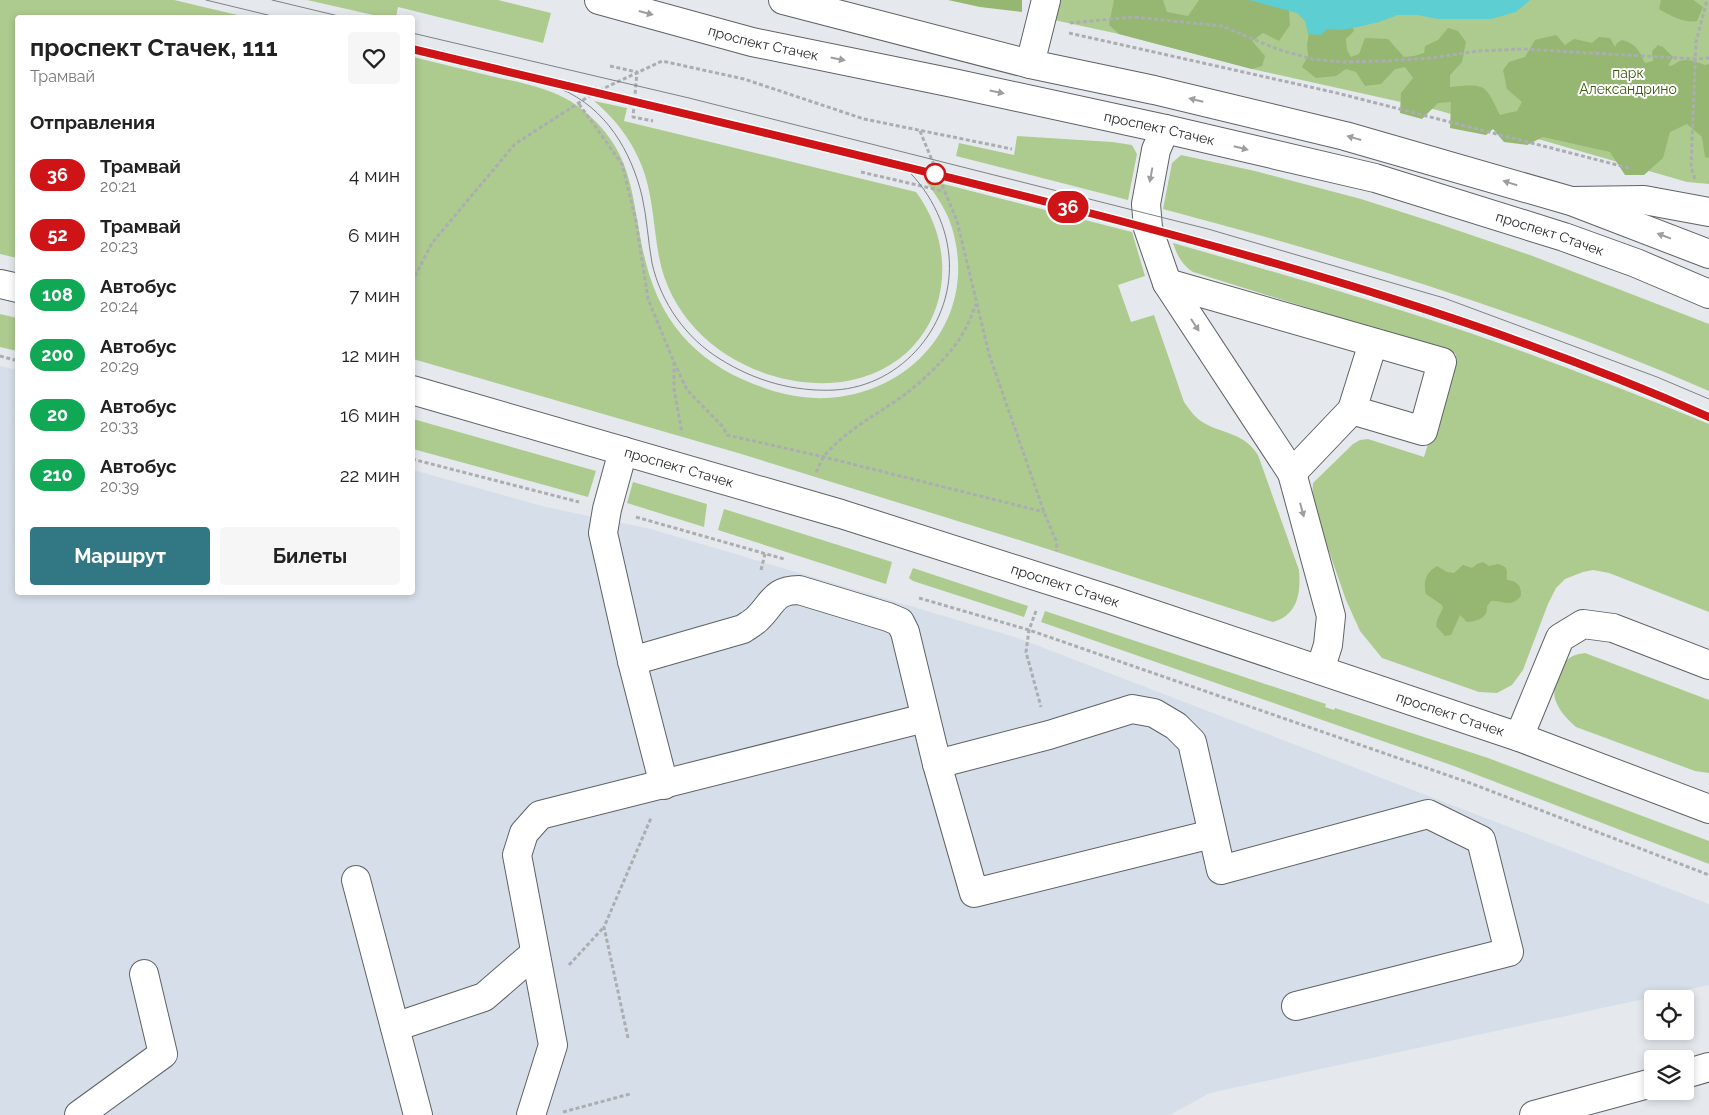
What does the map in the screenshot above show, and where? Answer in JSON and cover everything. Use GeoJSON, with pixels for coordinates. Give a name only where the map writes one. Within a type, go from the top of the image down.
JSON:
{"type":"FeatureCollection","features":[{"type":"Feature","properties":{"kind":"main road","name":"проспект Стачек"},"geometry":{"type":"LineString","coordinates":[[599,0],[752,42],[954,82],[1375,178],[1464,204],[1564,237],[1636,263],[1709,294]]}},
{"type":"Feature","properties":{"kind":"main road"},"geometry":{"type":"LineString","coordinates":[[783,0],[1030,64],[1154,90],[1345,136],[1571,201],[1709,254]]}},
{"type":"Feature","properties":{"kind":"main road"},"geometry":{"type":"LineString","coordinates":[[1030,64],[1052,29],[1046,0]]}},
{"type":"Feature","properties":{"kind":"main road"},"geometry":{"type":"LineString","coordinates":[[1165,129],[1156,150],[1145,212],[1148,228],[1167,283],[1292,473],[1331,616],[1328,645],[1320,670]]}},
{"type":"Feature","properties":{"kind":"main road"},"geometry":{"type":"LineString","coordinates":[[1571,201],[1644,200],[1709,212]]}},
{"type":"Feature","properties":{"kind":"main road"},"geometry":{"type":"LineString","coordinates":[[1167,283],[1442,362],[1423,431],[1352,410]]}},
{"type":"Feature","properties":{"kind":"main road"},"geometry":{"type":"LineString","coordinates":[[0,284],[15,287]]}},
{"type":"Feature","properties":{"kind":"main road"},"geometry":{"type":"LineString","coordinates":[[1292,473],[1352,410],[1373,343]]}},
{"type":"Feature","properties":{"kind":"main road","name":"проспект Стачек"},"geometry":{"type":"LineString","coordinates":[[415,391],[850,517],[1111,600],[1519,736],[1709,809]]}},
{"type":"Feature","properties":{"kind":"main road"},"geometry":{"type":"LineString","coordinates":[[624,450],[598,526],[664,785]]}},
{"type":"Feature","properties":{"kind":"main road"},"geometry":{"type":"LineString","coordinates":[[632,661],[743,629],[756,620],[776,596],[787,590],[799,590],[900,622],[905,632],[937,764],[974,893],[1212,834]]}},
{"type":"Feature","properties":{"kind":"main road"},"geometry":{"type":"LineString","coordinates":[[1519,736],[1560,638],[1583,624],[1613,628],[1709,665]]}},
{"type":"Feature","properties":{"kind":"main road"},"geometry":{"type":"LineString","coordinates":[[937,764],[1049,735],[1132,709],[1154,713],[1176,726],[1192,742],[1221,870],[1428,814],[1481,840],[1509,952],[1296,1006]]}},
{"type":"Feature","properties":{"kind":"main road"},"geometry":{"type":"LineString","coordinates":[[532,1115],[553,1045],[517,855],[524,833],[540,815],[925,718]]}},
{"type":"Feature","properties":{"kind":"main road"},"geometry":{"type":"LineString","coordinates":[[356,880],[418,1115]]}},
{"type":"Feature","properties":{"kind":"main road"},"geometry":{"type":"LineString","coordinates":[[395,1027],[484,997],[535,953]]}},
{"type":"Feature","properties":{"kind":"main road"},"geometry":{"type":"LineString","coordinates":[[79,1115],[163,1054],[144,974]]}},
{"type":"Feature","properties":{"kind":"main road"},"geometry":{"type":"LineString","coordinates":[[1694,1071],[1709,1067]]}},
{"type":"Feature","properties":{"kind":"main road"},"geometry":{"type":"LineString","coordinates":[[1534,1115],[1644,1085]]}},
{"type":"Feature","properties":{"kind":"path"},"geometry":{"type":"LineString","coordinates":[[1698,186],[1691,168],[1695,59],[1696,42],[1708,0]]}},
{"type":"Feature","properties":{"kind":"path"},"geometry":{"type":"LineString","coordinates":[[1052,29],[1134,17],[1194,22],[1222,26],[1277,49],[1312,59],[1342,62],[1432,58],[1478,51],[1523,50],[1695,59],[1709,58]]}},
{"type":"Feature","properties":{"kind":"path"},"geometry":{"type":"LineString","coordinates":[[1052,29],[1346,96],[1631,168]]}},
{"type":"Feature","properties":{"kind":"path"},"geometry":{"type":"LineString","coordinates":[[415,276],[432,243],[514,144],[594,93],[662,61],[744,79],[864,119],[1012,149]]}},
{"type":"Feature","properties":{"kind":"path"},"geometry":{"type":"LineString","coordinates":[[610,66],[637,72]]}},
{"type":"Feature","properties":{"kind":"path"},"geometry":{"type":"LineString","coordinates":[[637,72],[633,117],[653,121]]}},
{"type":"Feature","properties":{"kind":"path"},"geometry":{"type":"LineString","coordinates":[[579,104],[622,164],[636,221],[648,300],[674,362],[687,390],[723,427],[727,435],[824,456],[1044,512]]}},
{"type":"Feature","properties":{"kind":"path"},"geometry":{"type":"LineString","coordinates":[[919,130],[957,221],[989,354],[1044,512],[1057,543],[1056,552]]}},
{"type":"Feature","properties":{"kind":"path"},"geometry":{"type":"LineString","coordinates":[[861,172],[943,191]]}},
{"type":"Feature","properties":{"kind":"path"},"geometry":{"type":"LineString","coordinates":[[816,472],[824,456],[863,423],[908,392],[958,342],[976,303]]}},
{"type":"Feature","properties":{"kind":"path"},"geometry":{"type":"LineString","coordinates":[[0,356],[15,360]]}},
{"type":"Feature","properties":{"kind":"path"},"geometry":{"type":"LineString","coordinates":[[674,362],[674,389],[682,433]]}},
{"type":"Feature","properties":{"kind":"path"},"geometry":{"type":"LineString","coordinates":[[415,460],[598,526],[784,560]]}},
{"type":"Feature","properties":{"kind":"path"},"geometry":{"type":"LineString","coordinates":[[916,597],[1029,630],[1470,783],[1709,875]]}},
{"type":"Feature","properties":{"kind":"path"},"geometry":{"type":"LineString","coordinates":[[1036,611],[1029,630],[1026,652],[1049,735]]}},
{"type":"Feature","properties":{"kind":"path"},"geometry":{"type":"LineString","coordinates":[[542,988],[576,958],[604,927],[664,785]]}},
{"type":"Feature","properties":{"kind":"path"},"geometry":{"type":"LineString","coordinates":[[604,927],[628,1038]]}},
{"type":"Feature","properties":{"kind":"path"},"geometry":{"type":"LineString","coordinates":[[554,1115],[630,1094]]}},
{"type":"Feature","properties":{"kind":"shaded area"},"geometry":{"type":"Polygon","coordinates":[[[0,366],[15,370],[15,595],[415,595],[415,471],[546,507],[651,529],[1018,638],[1709,904],[1709,985],[1686,990],[1644,990],[1644,999],[1210,1093],[1170,1115],[0,1115],[0,366]]]}},
{"type":"Feature","properties":{"kind":"green space"},"geometry":{"type":"Polygon","coordinates":[[[0,0],[174,0],[238,15],[15,15],[15,258],[0,254],[0,0]]]}},
{"type":"Feature","properties":{"kind":"green space"},"geometry":{"type":"Polygon","coordinates":[[[307,0],[498,0],[551,13],[543,43],[398,7],[396,15],[373,15],[307,0]]]}},
{"type":"Feature","properties":{"kind":"green space"},"geometry":{"type":"Polygon","coordinates":[[[948,0],[1022,0],[1022,12],[980,7],[948,0]]]}},
{"type":"Feature","properties":{"kind":"green space","name":"парк Александрино"},"geometry":{"type":"Polygon","coordinates":[[[1057,0],[1709,0],[1709,184],[1687,182],[1437,110],[1252,69],[1119,34],[1054,20],[1057,0]]]}},
{"type":"Feature","properties":{"kind":"green space"},"geometry":{"type":"Polygon","coordinates":[[[1114,0],[1163,0],[1167,12],[1188,16],[1199,0],[1279,0],[1289,11],[1290,25],[1279,41],[1263,33],[1252,41],[1265,56],[1262,66],[1252,69],[1119,34],[1109,25],[1114,0]]]}},
{"type":"Feature","properties":{"kind":"green space"},"geometry":{"type":"Polygon","coordinates":[[[1661,0],[1693,0],[1703,7],[1697,21],[1692,22],[1682,20],[1659,9],[1661,0]]]}},
{"type":"Feature","properties":{"kind":"green space"},"geometry":{"type":"Polygon","coordinates":[[[1311,20],[1353,28],[1354,31],[1346,39],[1347,50],[1351,57],[1359,54],[1365,38],[1388,39],[1404,57],[1424,53],[1425,46],[1438,40],[1448,28],[1458,31],[1466,42],[1462,62],[1450,75],[1450,87],[1477,86],[1482,88],[1487,91],[1500,115],[1517,111],[1522,102],[1507,89],[1503,70],[1509,62],[1525,57],[1535,40],[1556,35],[1565,45],[1574,39],[1592,43],[1599,37],[1610,38],[1615,47],[1622,40],[1631,43],[1636,48],[1645,63],[1653,61],[1652,51],[1658,45],[1663,47],[1673,57],[1668,66],[1686,60],[1705,65],[1709,64],[1709,158],[1705,157],[1702,137],[1687,124],[1670,132],[1663,158],[1644,175],[1625,175],[1610,152],[1543,137],[1527,145],[1504,142],[1493,129],[1486,135],[1450,128],[1451,102],[1438,103],[1422,119],[1400,113],[1401,93],[1413,78],[1405,67],[1395,69],[1381,84],[1365,86],[1356,72],[1346,69],[1336,76],[1316,78],[1302,67],[1308,56],[1307,45],[1311,20]]]}},
{"type":"Feature","properties":{"kind":"green space"},"geometry":{"type":"Polygon","coordinates":[[[415,58],[548,91],[569,100],[598,124],[612,142],[629,178],[646,263],[654,289],[665,312],[679,332],[715,364],[759,386],[785,394],[822,398],[858,393],[891,380],[918,360],[940,333],[954,302],[958,267],[950,222],[941,204],[926,182],[928,180],[1132,232],[1145,276],[1118,285],[1131,322],[1154,315],[1184,402],[1188,408],[1204,423],[1246,442],[1258,455],[1299,570],[1296,602],[1288,614],[1273,622],[1035,545],[738,453],[415,360],[415,58]]]}},
{"type":"Feature","properties":{"kind":"green space"},"geometry":{"type":"Polygon","coordinates":[[[594,101],[627,108],[624,121],[916,192],[932,219],[940,248],[942,277],[937,305],[925,331],[907,352],[882,369],[852,380],[831,383],[810,383],[770,375],[731,357],[713,345],[684,315],[673,297],[659,257],[650,195],[641,164],[625,134],[594,101]]]}},
{"type":"Feature","properties":{"kind":"green space"},"geometry":{"type":"Polygon","coordinates":[[[1017,136],[1132,145],[1137,154],[1128,200],[956,156],[959,143],[1014,155],[1017,136]]]}},
{"type":"Feature","properties":{"kind":"green space"},"geometry":{"type":"Polygon","coordinates":[[[1181,155],[1255,171],[1361,199],[1436,223],[1530,255],[1709,324],[1709,391],[1643,363],[1508,312],[1302,247],[1163,209],[1172,163],[1181,155]]]}},
{"type":"Feature","properties":{"kind":"green space"},"geometry":{"type":"Polygon","coordinates":[[[1173,243],[1357,297],[1467,332],[1589,376],[1709,424],[1709,612],[1609,573],[1593,570],[1565,579],[1556,588],[1523,670],[1512,685],[1497,693],[1479,692],[1382,658],[1360,631],[1346,600],[1315,511],[1312,497],[1313,483],[1353,444],[1360,440],[1368,439],[1424,457],[1456,354],[1193,272],[1180,259],[1173,243]]]}},
{"type":"Feature","properties":{"kind":"green space"},"geometry":{"type":"Polygon","coordinates":[[[0,314],[15,318],[15,351],[0,347],[0,314]]]}},
{"type":"Feature","properties":{"kind":"green space"},"geometry":{"type":"Polygon","coordinates":[[[415,420],[596,471],[588,497],[415,450],[415,420]]]}},
{"type":"Feature","properties":{"kind":"green space"},"geometry":{"type":"Polygon","coordinates":[[[633,482],[707,504],[704,527],[627,503],[633,482]]]}},
{"type":"Feature","properties":{"kind":"green space"},"geometry":{"type":"Polygon","coordinates":[[[724,509],[892,562],[886,584],[718,530],[724,509]]]}},
{"type":"Feature","properties":{"kind":"green space"},"geometry":{"type":"Polygon","coordinates":[[[1483,562],[1489,566],[1498,564],[1504,567],[1507,570],[1507,580],[1518,585],[1521,589],[1521,596],[1510,603],[1491,601],[1487,606],[1484,616],[1475,621],[1467,622],[1460,615],[1451,635],[1445,636],[1436,626],[1443,608],[1442,605],[1426,594],[1425,582],[1427,575],[1437,566],[1447,572],[1454,573],[1463,565],[1472,568],[1483,562]]]}},
{"type":"Feature","properties":{"kind":"green space"},"geometry":{"type":"Polygon","coordinates":[[[913,568],[1028,606],[1024,617],[913,581],[909,578],[913,568]]]}},
{"type":"Feature","properties":{"kind":"green space"},"geometry":{"type":"Polygon","coordinates":[[[1045,611],[1326,704],[1325,707],[1334,710],[1335,708],[1488,758],[1709,841],[1709,864],[1454,766],[1041,622],[1045,611]]]}},
{"type":"Feature","properties":{"kind":"green space"},"geometry":{"type":"Polygon","coordinates":[[[1585,653],[1709,700],[1709,773],[1695,771],[1576,727],[1569,721],[1555,699],[1555,684],[1558,673],[1564,663],[1573,656],[1585,653]]]}},
{"type":"Feature","properties":{"kind":"water"},"geometry":{"type":"Polygon","coordinates":[[[1249,0],[1530,0],[1516,12],[1491,19],[1438,19],[1417,15],[1398,15],[1353,28],[1328,29],[1320,35],[1308,34],[1305,21],[1297,13],[1249,0]]]}},
{"type":"Feature","properties":{"kind":"tram line"},"geometry":{"type":"LineString","coordinates":[[206,0],[268,15]]}},
{"type":"Feature","properties":{"kind":"tram line"},"geometry":{"type":"LineString","coordinates":[[272,0],[334,15]]}},
{"type":"Feature","properties":{"kind":"tram line"},"geometry":{"type":"LineString","coordinates":[[415,34],[689,98],[1208,229],[1444,298],[1657,377],[1709,399]]}},
{"type":"Feature","properties":{"kind":"tram line"},"geometry":{"type":"LineString","coordinates":[[415,50],[936,174],[1203,243],[1439,313],[1652,391],[1709,417]]}},
{"type":"Feature","properties":{"kind":"tram line","name":"36"},"geometry":{"type":"LineString","coordinates":[[415,50],[920,170],[1203,243],[1322,277],[1440,314],[1652,391],[1709,417]]}},
{"type":"Feature","properties":{"kind":"tram line"},"geometry":{"type":"LineString","coordinates":[[561,89],[577,97],[604,119],[623,147],[631,163],[642,196],[656,278],[677,318],[696,341],[720,359],[733,367],[775,384],[820,390],[860,386],[882,377],[903,364],[920,347],[933,327],[943,305],[949,281],[947,243],[940,218],[928,195],[902,165]]}}]}
